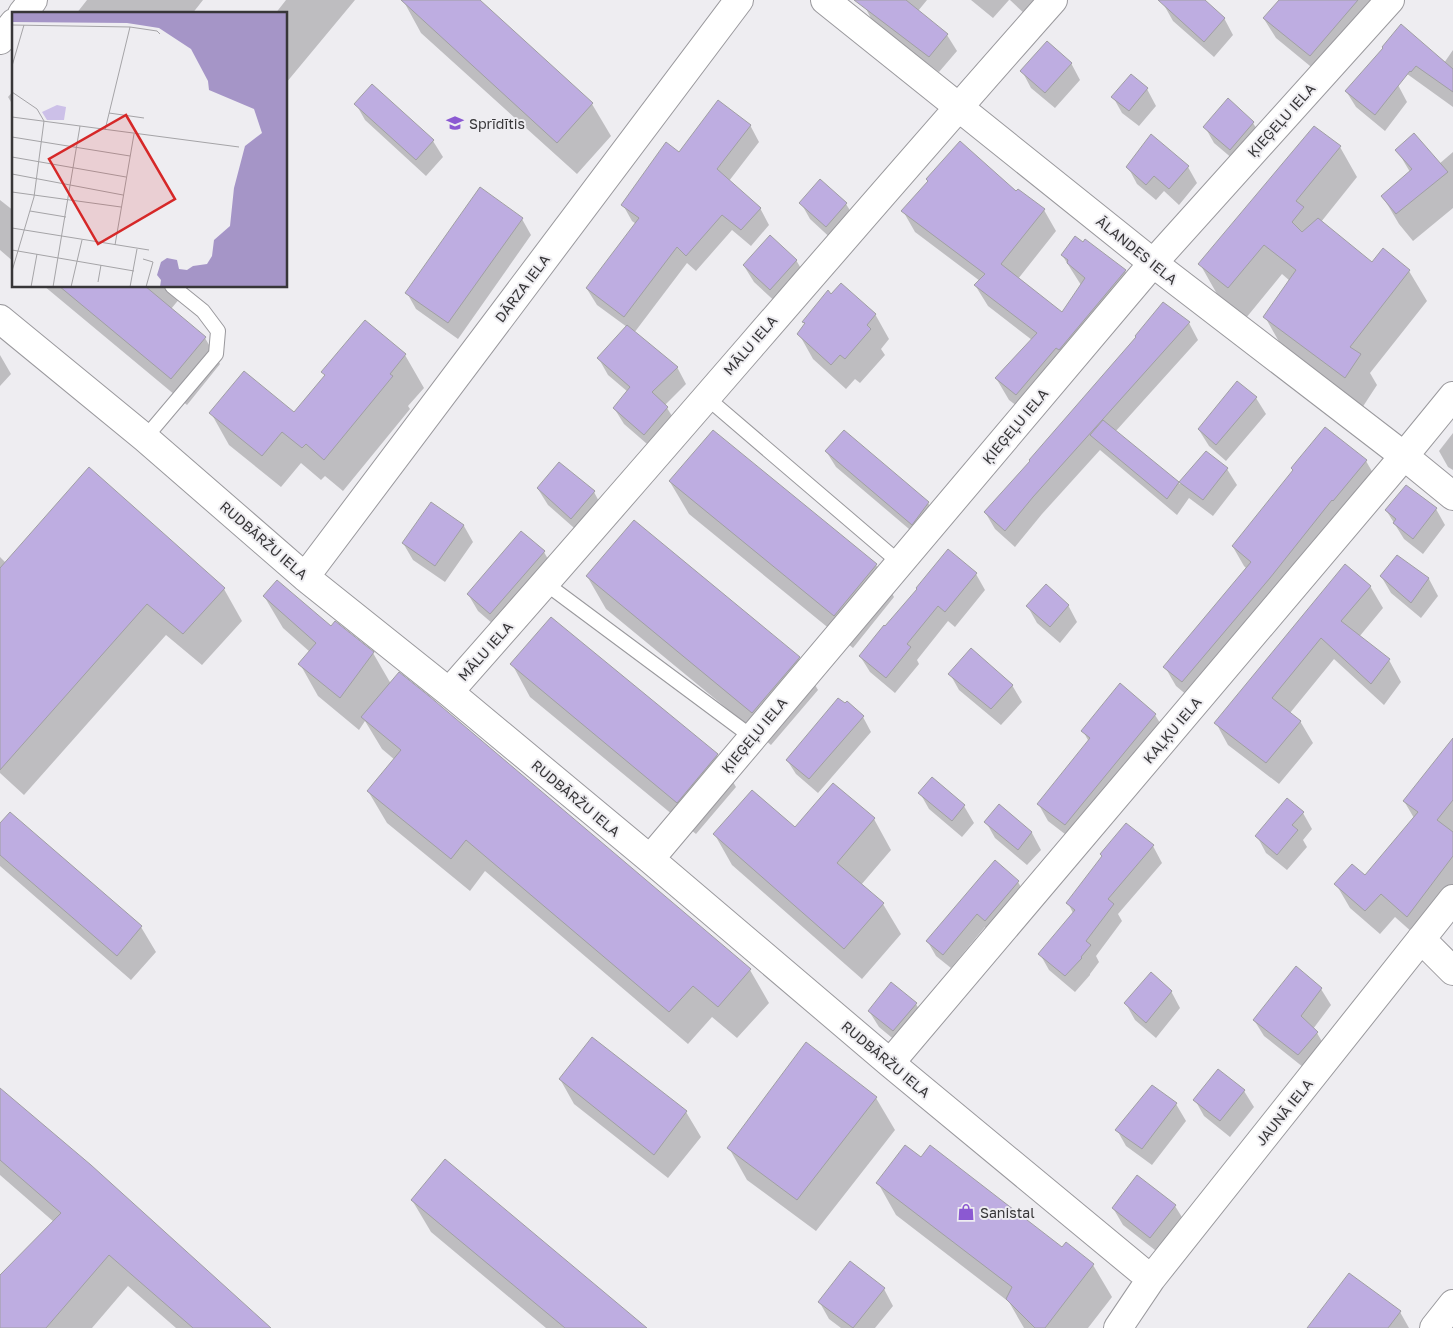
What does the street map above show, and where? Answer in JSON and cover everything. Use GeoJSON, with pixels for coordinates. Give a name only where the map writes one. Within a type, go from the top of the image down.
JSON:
{"type":"FeatureCollection","features":[{"type":"Feature","properties":{"kind":"street"},"geometry":{"type":"LineString","coordinates":[[24,12],[33,0]]}},
{"type":"Feature","properties":{"kind":"street","name":"DĀRZA IELA"},"geometry":{"type":"LineString","coordinates":[[306,577],[739,0]]}},
{"type":"Feature","properties":{"kind":"street","name":"ĀLANDES IELA"},"geometry":{"type":"LineString","coordinates":[[826,0],[1153,263],[1404,456],[1453,496]]}},
{"type":"Feature","properties":{"kind":"street","name":"MĀLU IELA"},"geometry":{"type":"LineString","coordinates":[[449,692],[1053,0]]}},
{"type":"Feature","properties":{"kind":"street","name":"ĶIEĢEĻU IELA"},"geometry":{"type":"LineString","coordinates":[[650,859],[1153,263],[1390,0]]}},
{"type":"Feature","properties":{"kind":"street"},"geometry":{"type":"LineString","coordinates":[[0,40],[12,25]]}},
{"type":"Feature","properties":{"kind":"street","name":"RUDBĀRŽU IELA"},"geometry":{"type":"LineString","coordinates":[[0,319],[145,438],[306,577],[449,692],[650,859],[890,1063],[1151,1279]]}},
{"type":"Feature","properties":{"kind":"street","name":"KAĻĶU IELA"},"geometry":{"type":"LineString","coordinates":[[890,1063],[1453,396]]}},
{"type":"Feature","properties":{"kind":"street","name":"JAUNĀ IELA"},"geometry":{"type":"LineString","coordinates":[[1118,1328],[1151,1279],[1453,899]]}},
{"type":"Feature","properties":{"kind":"street"},"geometry":{"type":"LineString","coordinates":[[1422,939],[1453,971]]}},
{"type":"Feature","properties":{"kind":"street"},"geometry":{"type":"LineString","coordinates":[[1434,1328],[1453,1304]]}},
{"type":"Feature","properties":{"kind":"lane"},"geometry":{"type":"LineString","coordinates":[[145,438],[216,354],[218,331],[203,311],[178,288]]}},
{"type":"Feature","properties":{"kind":"lane"},"geometry":{"type":"LineString","coordinates":[[706,397],[900,562]]}},
{"type":"Feature","properties":{"kind":"lane"},"geometry":{"type":"LineString","coordinates":[[545,583],[752,737]]}},
{"type":"Feature","properties":{"kind":"building"},"geometry":{"type":"Polygon","coordinates":[[[401,0],[480,0],[593,103],[557,143],[401,0]]]}},
{"type":"Feature","properties":{"kind":"building"},"geometry":{"type":"Polygon","coordinates":[[[854,0],[906,0],[948,34],[929,57],[854,0]]]}},
{"type":"Feature","properties":{"kind":"building"},"geometry":{"type":"Polygon","coordinates":[[[1158,0],[1205,0],[1225,18],[1204,42],[1158,0]]]}},
{"type":"Feature","properties":{"kind":"building"},"geometry":{"type":"Polygon","coordinates":[[[1279,0],[1358,0],[1310,56],[1263,18],[1279,0]]]}},
{"type":"Feature","properties":{"kind":"building"},"geometry":{"type":"Polygon","coordinates":[[[1401,24],[1453,69],[1453,92],[1416,66],[1375,115],[1345,91],[1383,48],[1401,24]]]}},
{"type":"Feature","properties":{"kind":"building"},"geometry":{"type":"Polygon","coordinates":[[[1047,41],[1072,63],[1045,93],[1020,71],[1047,41]]]}},
{"type":"Feature","properties":{"kind":"building"},"geometry":{"type":"Polygon","coordinates":[[[1131,74],[1148,88],[1129,111],[1111,97],[1131,74]]]}},
{"type":"Feature","properties":{"kind":"building"},"geometry":{"type":"Polygon","coordinates":[[[372,84],[434,140],[416,160],[354,104],[372,84]]]}},
{"type":"Feature","properties":{"kind":"building"},"geometry":{"type":"Polygon","coordinates":[[[1228,98],[1254,122],[1230,150],[1203,127],[1228,98]]]}},
{"type":"Feature","properties":{"kind":"building"},"geometry":{"type":"Polygon","coordinates":[[[718,100],[751,125],[717,169],[761,208],[741,230],[722,215],[686,256],[677,247],[624,317],[586,288],[639,218],[621,205],[666,142],[679,152],[718,100]]]}},
{"type":"Feature","properties":{"kind":"building"},"geometry":{"type":"Polygon","coordinates":[[[1314,126],[1341,146],[1296,201],[1304,207],[1292,222],[1302,232],[1318,218],[1372,262],[1383,248],[1410,270],[1350,347],[1361,354],[1345,378],[1263,317],[1296,270],[1264,245],[1228,288],[1198,264],[1314,126]]]}},
{"type":"Feature","properties":{"kind":"building"},"geometry":{"type":"Polygon","coordinates":[[[1414,133],[1448,172],[1396,214],[1381,196],[1412,169],[1395,150],[1414,133]]]}},
{"type":"Feature","properties":{"kind":"building"},"geometry":{"type":"Polygon","coordinates":[[[1151,134],[1189,166],[1169,189],[1154,176],[1146,185],[1126,167],[1151,134]]]}},
{"type":"Feature","properties":{"kind":"building"},"geometry":{"type":"Polygon","coordinates":[[[960,141],[1016,191],[1018,189],[1045,209],[1001,264],[1062,312],[1085,278],[1067,263],[1068,260],[1061,255],[1075,236],[1083,242],[1085,239],[1126,270],[1059,350],[1056,348],[1016,395],[995,378],[1037,333],[974,285],[985,274],[901,211],[928,181],[926,179],[960,141]]]}},
{"type":"Feature","properties":{"kind":"building"},"geometry":{"type":"Polygon","coordinates":[[[820,179],[847,203],[826,227],[799,203],[820,179]]]}},
{"type":"Feature","properties":{"kind":"building"},"geometry":{"type":"Polygon","coordinates":[[[480,187],[523,218],[448,323],[405,293],[480,187]]]}},
{"type":"Feature","properties":{"kind":"building"},"geometry":{"type":"Polygon","coordinates":[[[770,235],[797,260],[770,290],[743,265],[770,235]]]}},
{"type":"Feature","properties":{"kind":"building"},"geometry":{"type":"Polygon","coordinates":[[[841,283],[876,314],[867,325],[871,329],[845,359],[840,355],[831,365],[797,334],[805,323],[802,322],[828,290],[831,294],[841,283]]]}},
{"type":"Feature","properties":{"kind":"building"},"geometry":{"type":"Polygon","coordinates":[[[61,288],[147,288],[206,337],[171,379],[61,288]]]}},
{"type":"Feature","properties":{"kind":"building"},"geometry":{"type":"Polygon","coordinates":[[[1163,302],[1190,322],[1033,497],[1005,531],[984,512],[1136,337],[1163,302]]]}},
{"type":"Feature","properties":{"kind":"building"},"geometry":{"type":"Polygon","coordinates":[[[365,320],[406,354],[390,374],[393,376],[324,460],[306,444],[302,448],[282,432],[262,456],[209,413],[244,371],[294,412],[325,375],[321,372],[365,320]]]}},
{"type":"Feature","properties":{"kind":"building"},"geometry":{"type":"Polygon","coordinates":[[[627,325],[678,367],[652,392],[668,407],[644,435],[613,408],[630,387],[597,358],[627,325]]]}},
{"type":"Feature","properties":{"kind":"building"},"geometry":{"type":"Polygon","coordinates":[[[1237,381],[1257,397],[1216,445],[1198,429],[1237,381]]]}},
{"type":"Feature","properties":{"kind":"building"},"geometry":{"type":"Polygon","coordinates":[[[1103,420],[1179,482],[1167,499],[1090,435],[1103,420]]]}},
{"type":"Feature","properties":{"kind":"building"},"geometry":{"type":"Polygon","coordinates":[[[1325,427],[1367,460],[1182,682],[1163,667],[1251,562],[1232,546],[1293,470],[1291,468],[1325,427]]]}},
{"type":"Feature","properties":{"kind":"building"},"geometry":{"type":"Polygon","coordinates":[[[713,430],[877,564],[834,616],[669,481],[713,430]]]}},
{"type":"Feature","properties":{"kind":"building"},"geometry":{"type":"Polygon","coordinates":[[[844,430],[929,502],[912,525],[825,451],[844,430]]]}},
{"type":"Feature","properties":{"kind":"building"},"geometry":{"type":"Polygon","coordinates":[[[1206,451],[1228,468],[1203,500],[1179,482],[1206,451]]]}},
{"type":"Feature","properties":{"kind":"building"},"geometry":{"type":"Polygon","coordinates":[[[559,462],[595,491],[571,519],[537,488],[559,462]]]}},
{"type":"Feature","properties":{"kind":"building"},"geometry":{"type":"Polygon","coordinates":[[[89,467],[225,588],[183,634],[147,604],[0,770],[0,568],[89,467]]]}},
{"type":"Feature","properties":{"kind":"building"},"geometry":{"type":"Polygon","coordinates":[[[1406,485],[1437,508],[1413,539],[1393,523],[1396,519],[1385,510],[1406,485]]]}},
{"type":"Feature","properties":{"kind":"building"},"geometry":{"type":"Polygon","coordinates":[[[431,502],[464,525],[435,566],[402,543],[431,502]]]}},
{"type":"Feature","properties":{"kind":"building"},"geometry":{"type":"Polygon","coordinates":[[[634,520],[800,657],[752,713],[586,576],[634,520]]]}},
{"type":"Feature","properties":{"kind":"building"},"geometry":{"type":"Polygon","coordinates":[[[521,531],[545,551],[490,614],[467,594],[521,531]]]}},
{"type":"Feature","properties":{"kind":"building"},"geometry":{"type":"Polygon","coordinates":[[[948,549],[977,573],[945,612],[938,606],[907,644],[911,647],[886,678],[859,656],[917,589],[948,549]]]}},
{"type":"Feature","properties":{"kind":"building"},"geometry":{"type":"Polygon","coordinates":[[[1397,555],[1429,578],[1411,603],[1380,576],[1397,555]]]}},
{"type":"Feature","properties":{"kind":"building"},"geometry":{"type":"Polygon","coordinates":[[[1345,564],[1371,586],[1341,621],[1390,659],[1371,684],[1321,638],[1272,698],[1301,721],[1266,763],[1214,723],[1345,564]]]}},
{"type":"Feature","properties":{"kind":"building"},"geometry":{"type":"Polygon","coordinates":[[[277,580],[331,626],[335,621],[374,652],[340,698],[298,664],[316,643],[263,596],[277,580]]]}},
{"type":"Feature","properties":{"kind":"building"},"geometry":{"type":"Polygon","coordinates":[[[1046,584],[1069,605],[1050,627],[1026,606],[1046,584]]]}},
{"type":"Feature","properties":{"kind":"building"},"geometry":{"type":"Polygon","coordinates":[[[551,617],[718,754],[677,803],[510,664],[551,617]]]}},
{"type":"Feature","properties":{"kind":"building"},"geometry":{"type":"Polygon","coordinates":[[[971,648],[1013,685],[991,709],[948,674],[971,648]]]}},
{"type":"Feature","properties":{"kind":"building"},"geometry":{"type":"Polygon","coordinates":[[[399,672],[751,969],[718,1007],[693,986],[669,1012],[466,840],[451,859],[367,791],[401,750],[361,717],[399,672]]]}},
{"type":"Feature","properties":{"kind":"building"},"geometry":{"type":"Polygon","coordinates":[[[1120,683],[1156,714],[1065,825],[1037,804],[1090,738],[1081,731],[1120,683]]]}},
{"type":"Feature","properties":{"kind":"building"},"geometry":{"type":"Polygon","coordinates":[[[838,698],[845,703],[847,701],[864,716],[809,779],[786,760],[838,698]]]}},
{"type":"Feature","properties":{"kind":"building"},"geometry":{"type":"Polygon","coordinates":[[[1453,738],[1453,800],[1437,820],[1453,832],[1453,856],[1407,917],[1381,894],[1365,911],[1334,884],[1352,864],[1365,875],[1418,812],[1403,801],[1453,738]]]}},
{"type":"Feature","properties":{"kind":"building"},"geometry":{"type":"Polygon","coordinates":[[[932,777],[965,805],[952,821],[918,793],[932,777]]]}},
{"type":"Feature","properties":{"kind":"building"},"geometry":{"type":"Polygon","coordinates":[[[833,783],[875,818],[837,863],[884,903],[844,949],[713,834],[752,790],[795,827],[833,783]]]}},
{"type":"Feature","properties":{"kind":"building"},"geometry":{"type":"Polygon","coordinates":[[[1287,798],[1304,812],[1292,825],[1298,830],[1277,855],[1255,836],[1287,798]]]}},
{"type":"Feature","properties":{"kind":"building"},"geometry":{"type":"Polygon","coordinates":[[[999,804],[1032,832],[1018,850],[984,822],[999,804]]]}},
{"type":"Feature","properties":{"kind":"building"},"geometry":{"type":"Polygon","coordinates":[[[10,812],[142,926],[117,956],[0,855],[0,823],[10,812]]]}},
{"type":"Feature","properties":{"kind":"building"},"geometry":{"type":"Polygon","coordinates":[[[1126,823],[1154,845],[1108,899],[1114,904],[1086,941],[1091,945],[1065,976],[1038,954],[1075,910],[1066,903],[1102,856],[1100,854],[1126,823]]]}},
{"type":"Feature","properties":{"kind":"building"},"geometry":{"type":"Polygon","coordinates":[[[995,860],[1019,881],[985,921],[977,914],[943,955],[926,941],[995,860]]]}},
{"type":"Feature","properties":{"kind":"building"},"geometry":{"type":"Polygon","coordinates":[[[1296,966],[1322,988],[1301,1016],[1318,1032],[1298,1055],[1253,1020],[1296,966]]]}},
{"type":"Feature","properties":{"kind":"building"},"geometry":{"type":"Polygon","coordinates":[[[1151,972],[1172,991],[1146,1023],[1124,1003],[1151,972]]]}},
{"type":"Feature","properties":{"kind":"building"},"geometry":{"type":"Polygon","coordinates":[[[891,982],[917,1003],[893,1031],[868,1011],[891,982]]]}},
{"type":"Feature","properties":{"kind":"building"},"geometry":{"type":"Polygon","coordinates":[[[592,1037],[687,1111],[654,1155],[559,1079],[592,1037]]]}},
{"type":"Feature","properties":{"kind":"building"},"geometry":{"type":"Polygon","coordinates":[[[806,1042],[877,1097],[797,1200],[727,1148],[806,1042]]]}},
{"type":"Feature","properties":{"kind":"building"},"geometry":{"type":"Polygon","coordinates":[[[1218,1069],[1245,1090],[1220,1121],[1193,1100],[1218,1069]]]}},
{"type":"Feature","properties":{"kind":"building"},"geometry":{"type":"Polygon","coordinates":[[[1152,1085],[1177,1103],[1142,1149],[1115,1130],[1152,1085]]]}},
{"type":"Feature","properties":{"kind":"building"},"geometry":{"type":"Polygon","coordinates":[[[0,1088],[91,1165],[271,1328],[193,1328],[109,1255],[46,1328],[0,1328],[0,1275],[61,1213],[0,1160],[0,1088]]]}},
{"type":"Feature","properties":{"kind":"building","name":"Sanistal"},"geometry":{"type":"Polygon","coordinates":[[[905,1145],[921,1157],[930,1145],[1062,1247],[1066,1242],[1094,1264],[1045,1328],[1035,1328],[1006,1299],[1012,1287],[876,1183],[905,1145]]]}},
{"type":"Feature","properties":{"kind":"building"},"geometry":{"type":"Polygon","coordinates":[[[445,1159],[647,1328],[565,1328],[411,1200],[445,1159]]]}},
{"type":"Feature","properties":{"kind":"building"},"geometry":{"type":"Polygon","coordinates":[[[1137,1175],[1176,1205],[1150,1238],[1112,1208],[1137,1175]]]}},
{"type":"Feature","properties":{"kind":"building"},"geometry":{"type":"Polygon","coordinates":[[[850,1261],[885,1288],[853,1328],[818,1302],[850,1261]]]}},
{"type":"Feature","properties":{"kind":"building"},"geometry":{"type":"Polygon","coordinates":[[[1349,1273],[1401,1311],[1388,1328],[1307,1328],[1349,1273]]]}},
{"type":"Feature","properties":{"kind":"place","name":"Sprīdītis"},"geometry":{"type":"Point","coordinates":[455,123]}},
{"type":"Feature","properties":{"kind":"place","name":"Sanistal"},"geometry":{"type":"Point","coordinates":[966,1212]}}]}
